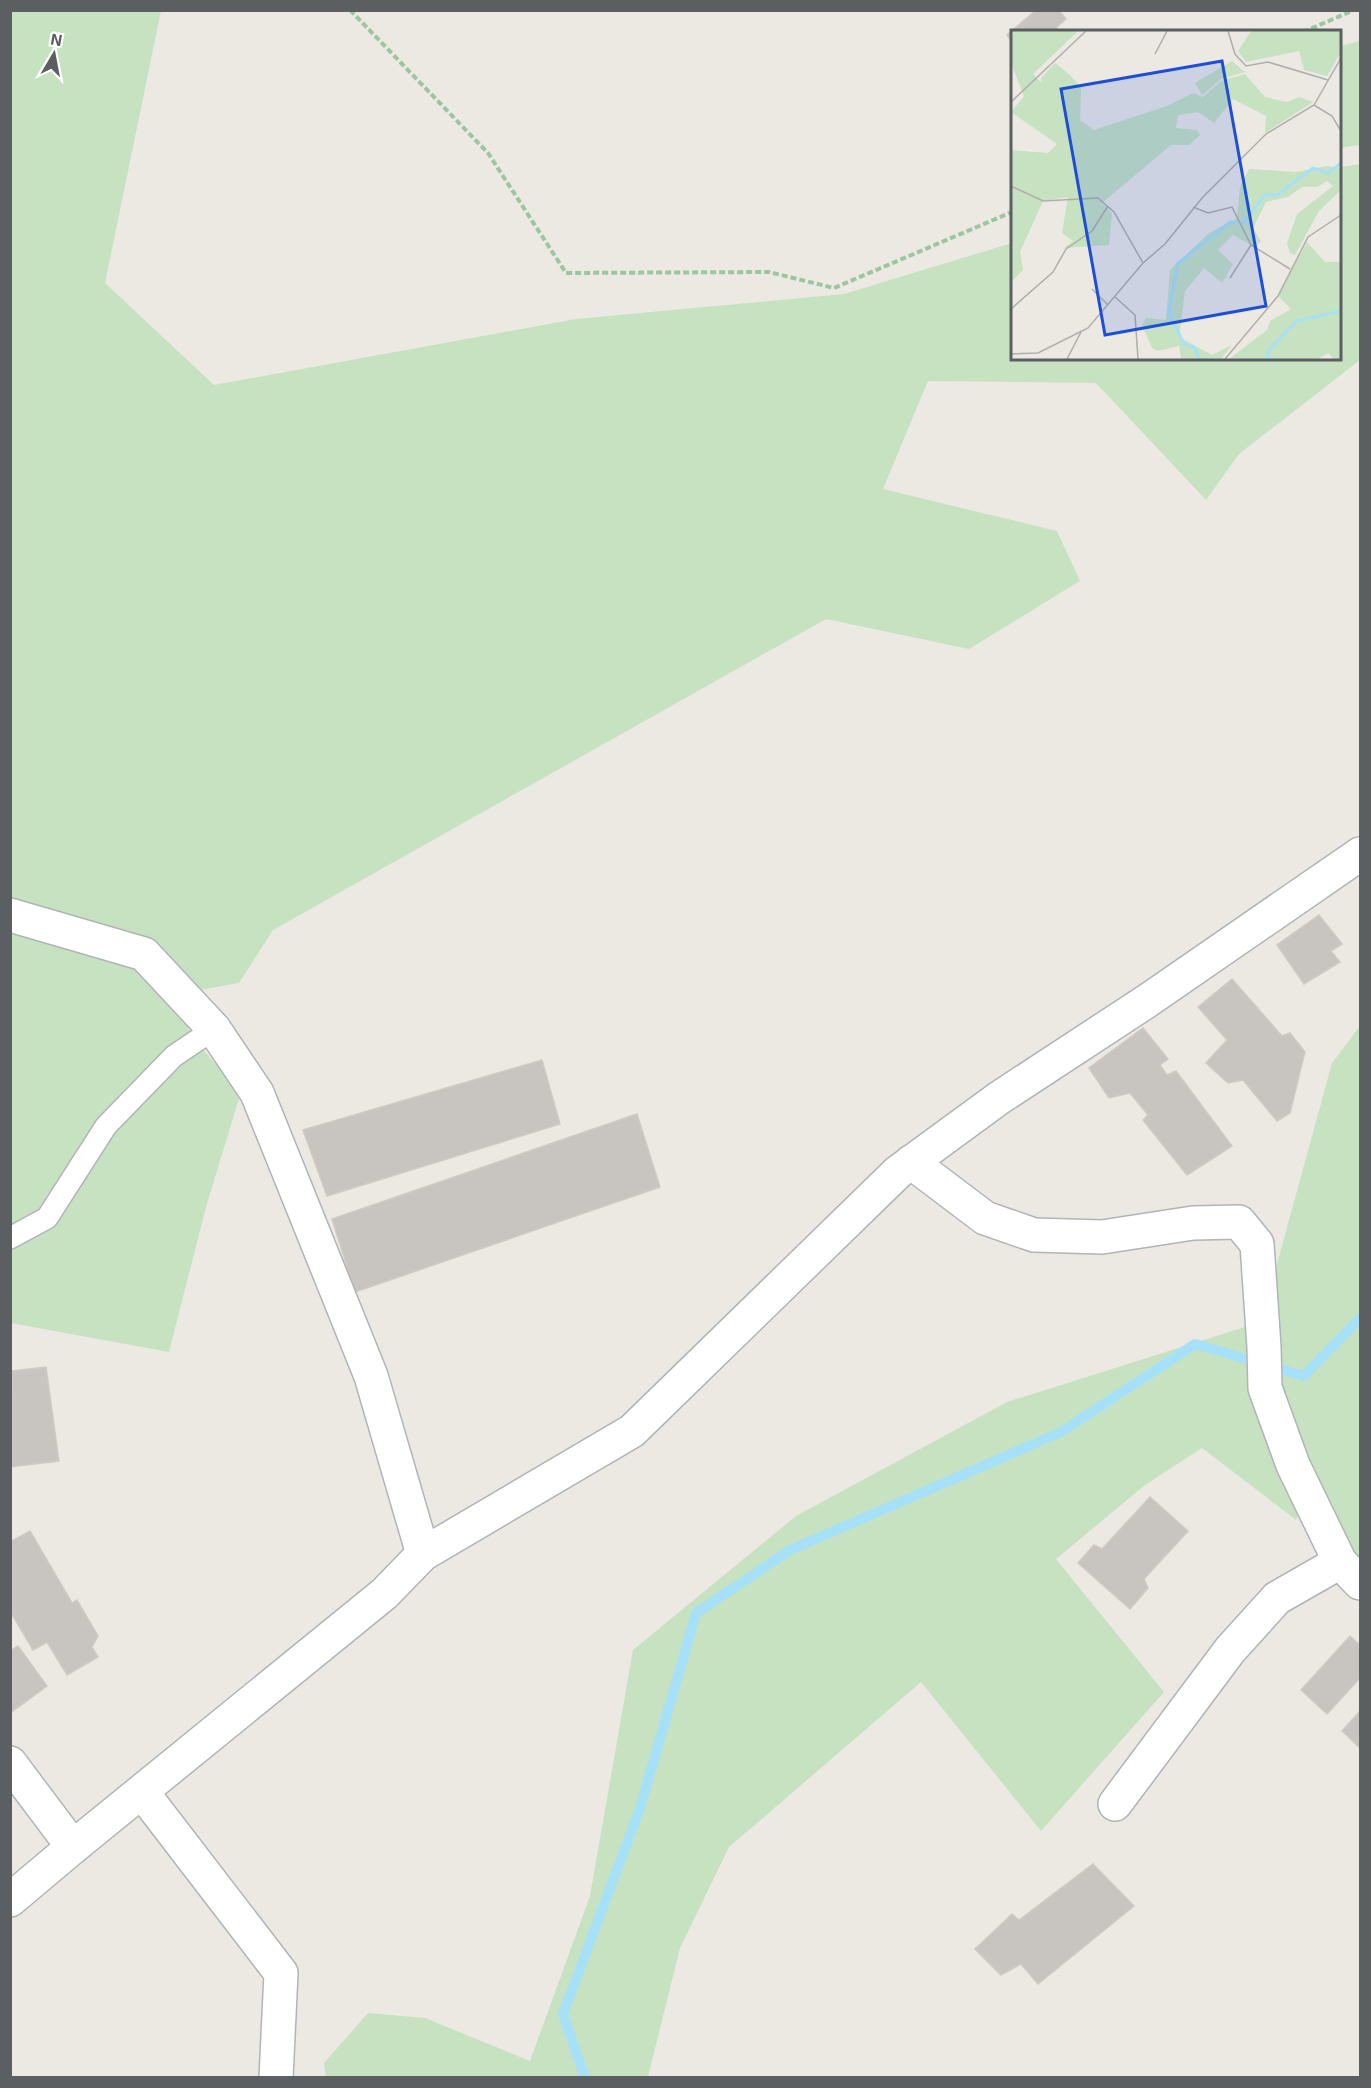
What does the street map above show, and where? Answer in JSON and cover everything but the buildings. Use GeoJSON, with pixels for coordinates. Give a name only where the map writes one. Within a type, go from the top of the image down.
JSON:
{"type":"FeatureCollection","features":[{"type":"Feature","properties":{"kind":"street"},"geometry":{"type":"LineString","coordinates":[[10,1900],[384,1594],[423,1554],[632,1431],[889,1180],[911,1162],[999,1098],[1147,1001],[1360,854]]}},
{"type":"Feature","properties":{"kind":"street"},"geometry":{"type":"LineString","coordinates":[[10,915],[144,954],[214,1029],[257,1093],[371,1376],[423,1554]]}},
{"type":"Feature","properties":{"kind":"street"},"geometry":{"type":"LineString","coordinates":[[911,1162],[985,1218],[1034,1236],[1102,1237],[1192,1223],[1239,1222],[1257,1244],[1265,1388],[1293,1465],[1350,1572],[1277,1598],[1230,1650],[1115,1804]]}},
{"type":"Feature","properties":{"kind":"street"},"geometry":{"type":"LineString","coordinates":[[10,1763],[73,1847]]}},
{"type":"Feature","properties":{"kind":"street"},"geometry":{"type":"LineString","coordinates":[[142,1792],[280,1973],[276,2078]]}},
{"type":"Feature","properties":{"kind":"lane"},"geometry":{"type":"LineString","coordinates":[[10,1238],[47,1218],[106,1126],[174,1056],[214,1029]]}},
{"type":"Feature","properties":{"kind":"path"},"geometry":{"type":"LineString","coordinates":[[350,10],[488,153],[566,273],[768,272],[834,288],[1011,212]]}},
{"type":"Feature","properties":{"kind":"path"},"geometry":{"type":"LineString","coordinates":[[1308,30],[1354,10]]}},
{"type":"Feature","properties":{"kind":"green space"},"geometry":{"type":"Polygon","coordinates":[[[10,11],[161,11],[105,283],[214,385],[576,319],[844,294],[1011,243],[1011,360],[1341,360],[1341,167],[1360,164],[1360,360],[1239,454],[1206,500],[1096,383],[928,381],[883,489],[1057,531],[1080,581],[969,649],[826,619],[273,930],[239,983],[165,996],[205,1052],[241,1092],[206,1207],[169,1352],[11,1323],[10,11]]]}},
{"type":"Feature","properties":{"kind":"green space"},"geometry":{"type":"Polygon","coordinates":[[[1360,41],[1360,145],[1341,148],[1341,46],[1360,41]]]}},
{"type":"Feature","properties":{"kind":"green space"},"geometry":{"type":"Polygon","coordinates":[[[1360,1026],[1360,1578],[1301,1510],[1296,1520],[1202,1448],[1145,1485],[1056,1559],[1164,1692],[1041,1831],[921,1682],[729,1847],[680,1948],[648,2077],[326,2078],[324,2063],[368,2013],[425,2018],[530,2061],[590,1896],[633,1650],[796,1516],[1007,1402],[1264,1321],[1277,1264],[1332,1063],[1360,1026]]]}},
{"type":"Feature","properties":{"kind":"waterway"},"geometry":{"type":"LineString","coordinates":[[585,2078],[563,2014],[640,1808],[696,1613],[790,1550],[1061,1432],[1195,1344],[1304,1376],[1360,1318]]}}]}
